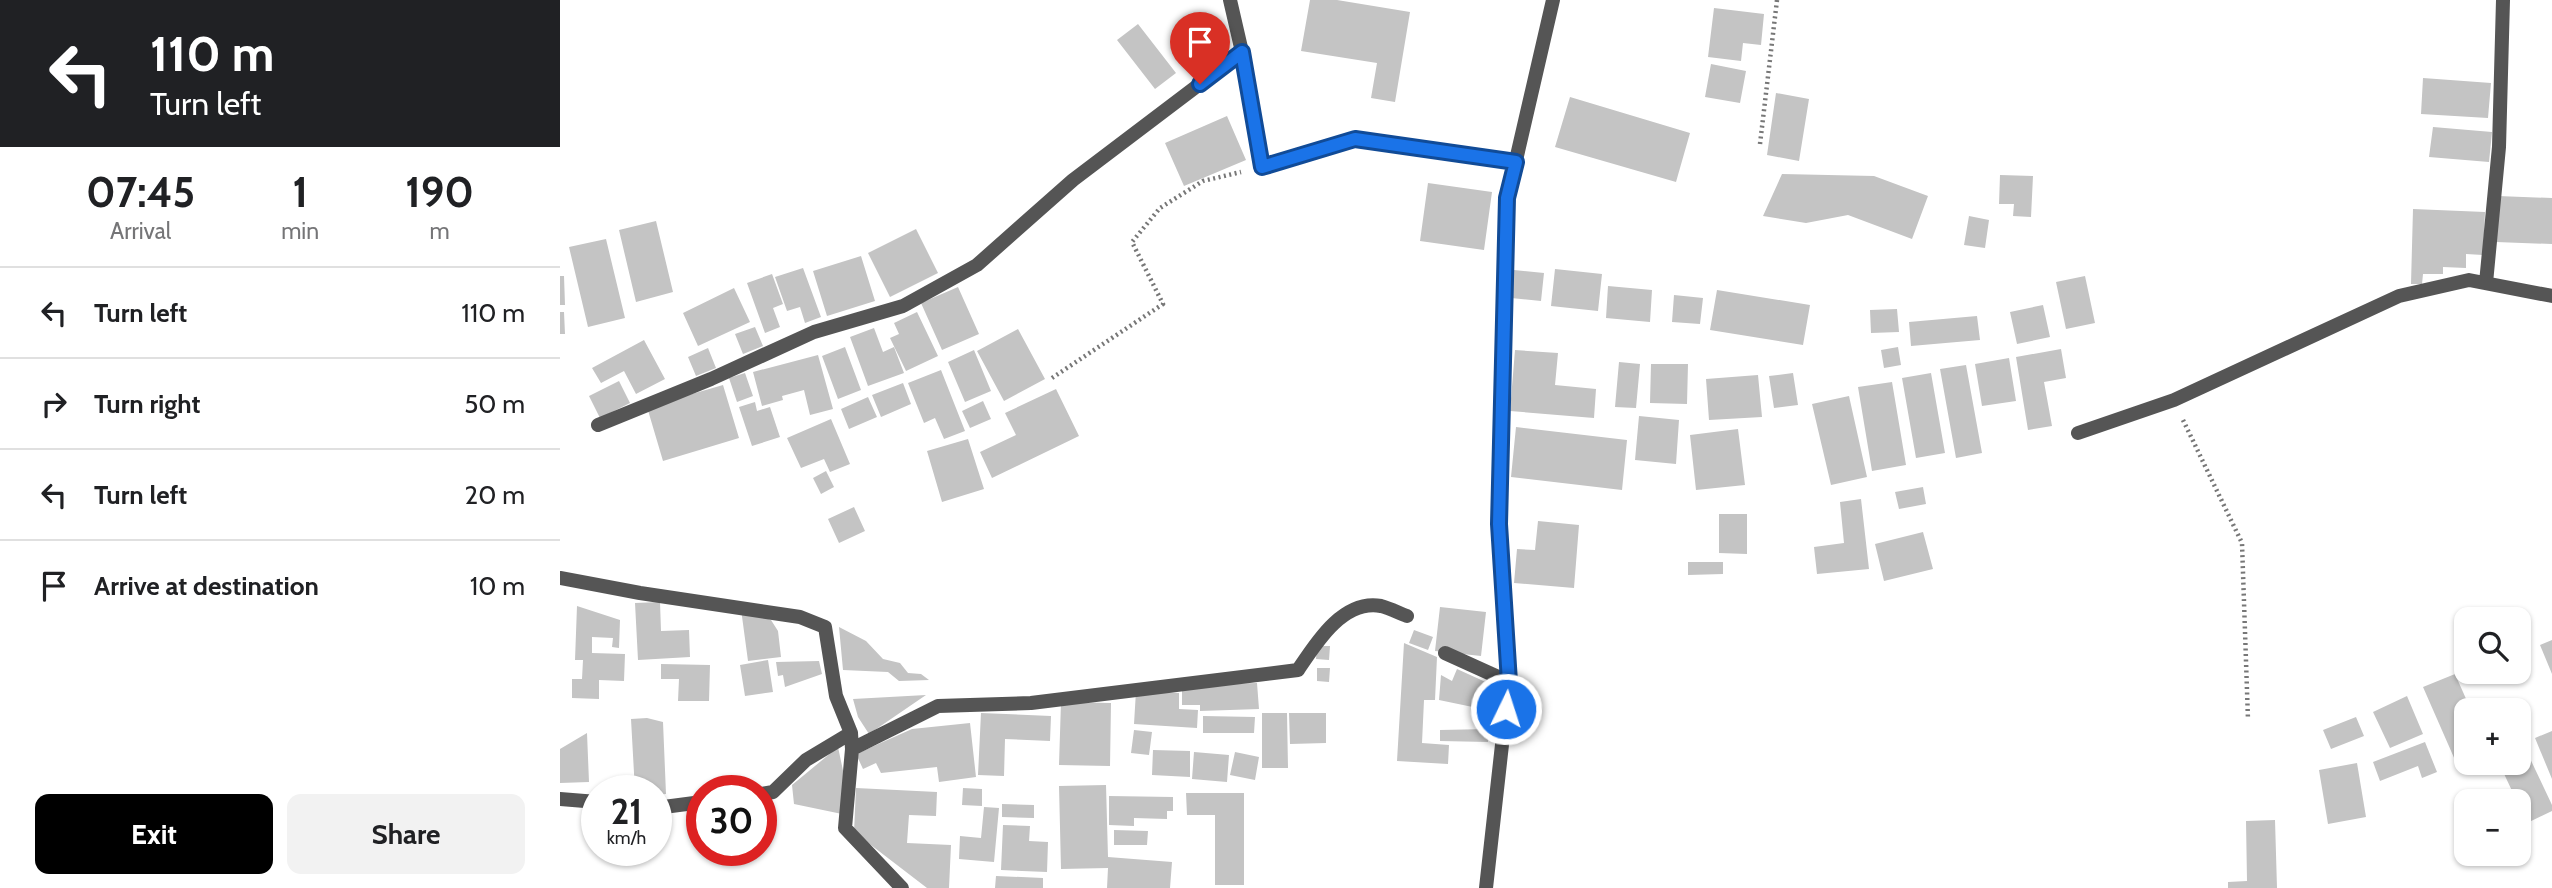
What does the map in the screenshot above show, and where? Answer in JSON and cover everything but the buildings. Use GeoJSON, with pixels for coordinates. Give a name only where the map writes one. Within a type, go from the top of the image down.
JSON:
{"type":"FeatureCollection","features":[{"type":"Feature","properties":{"kind":"street"},"geometry":{"type":"LineString","coordinates":[[1230,0],[1262,167],[1355,139],[1516,162]]}},
{"type":"Feature","properties":{"kind":"street"},"geometry":{"type":"LineString","coordinates":[[1486,888],[1509,682],[1499,524],[1507,198],[1553,0]]}},
{"type":"Feature","properties":{"kind":"street"},"geometry":{"type":"LineString","coordinates":[[2486,283],[2499,147],[2503,0]]}},
{"type":"Feature","properties":{"kind":"street"},"geometry":{"type":"LineString","coordinates":[[598,425],[711,379],[814,332],[903,306],[977,265],[1073,180],[1242,52]]}},
{"type":"Feature","properties":{"kind":"street"},"geometry":{"type":"LineString","coordinates":[[2078,433],[2174,400],[2399,296],[2469,280],[2552,296]]}},
{"type":"Feature","properties":{"kind":"street"},"geometry":{"type":"LineString","coordinates":[[560,578],[800,617],[825,626],[836,696],[852,733],[845,828],[902,888]]}},
{"type":"Feature","properties":{"kind":"street"},"geometry":{"type":"LineString","coordinates":[[852,749],[938,706],[1031,702],[1298,670],[1322,634],[1356,607],[1380,606],[1407,616]]}},
{"type":"Feature","properties":{"kind":"street"},"geometry":{"type":"LineString","coordinates":[[1445,653],[1509,682]]}},
{"type":"Feature","properties":{"kind":"street"},"geometry":{"type":"LineString","coordinates":[[777,788],[806,760],[852,733]]}},
{"type":"Feature","properties":{"kind":"street"},"geometry":{"type":"LineString","coordinates":[[560,799],[581,801]]}},
{"type":"Feature","properties":{"kind":"path"},"geometry":{"type":"LineString","coordinates":[[1760,144],[1777,0]]}},
{"type":"Feature","properties":{"kind":"path"},"geometry":{"type":"LineString","coordinates":[[1052,378],[1163,304],[1132,242],[1160,208],[1203,181],[1262,167]]}},
{"type":"Feature","properties":{"kind":"path"},"geometry":{"type":"LineString","coordinates":[[2174,400],[2242,543],[2248,720]]}},
{"type":"Feature","properties":{"kind":"route"},"geometry":{"type":"LineString","coordinates":[[1200,84],[1242,52],[1262,167],[1355,139],[1516,162],[1507,198],[1499,524],[1509,682],[1506,709]]}}]}
